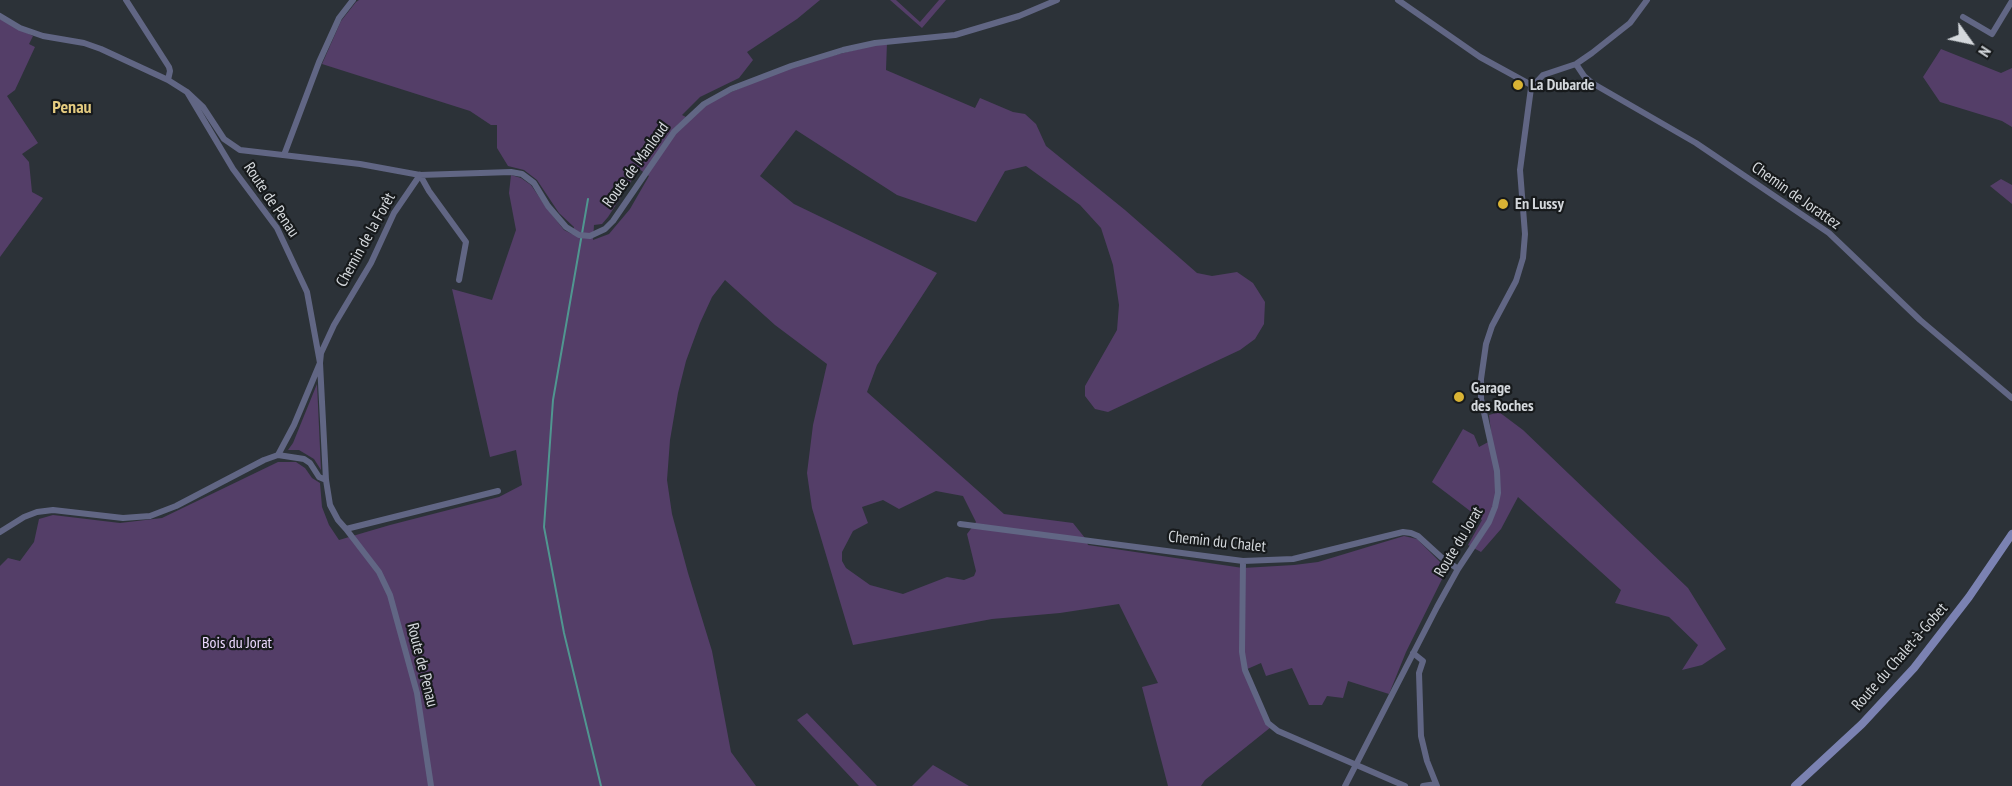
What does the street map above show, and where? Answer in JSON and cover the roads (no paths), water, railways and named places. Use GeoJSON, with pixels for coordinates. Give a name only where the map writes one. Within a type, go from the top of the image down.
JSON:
{"type":"FeatureCollection","features":[{"type":"Feature","properties":{"kind":"main road","name":"Route du Chalet-à-Gobet"},"geometry":{"type":"LineString","coordinates":[[1795,786],[1862,724],[1914,668],[1969,597],[2012,534]]}},
{"type":"Feature","properties":{"kind":"street"},"geometry":{"type":"LineString","coordinates":[[126,0],[169,67],[168,80]]}},
{"type":"Feature","properties":{"kind":"street"},"geometry":{"type":"LineString","coordinates":[[284,155],[322,54],[339,18],[353,0]]}},
{"type":"Feature","properties":{"kind":"street","name":"Route de Manloud"},"geometry":{"type":"LineString","coordinates":[[187,92],[203,107],[224,139],[246,151],[360,164],[420,175],[511,172],[522,174],[534,183],[556,216],[574,233],[584,236],[595,235],[613,221],[675,132],[704,104],[731,89],[829,54],[875,43],[966,32],[1036,10],[1057,0]]}},
{"type":"Feature","properties":{"kind":"street"},"geometry":{"type":"LineString","coordinates":[[1398,0],[1480,57],[1533,86],[1548,73],[1576,64],[1630,23],[1647,0]]}},
{"type":"Feature","properties":{"kind":"street"},"geometry":{"type":"LineString","coordinates":[[1962,17],[1992,34],[2012,2]]}},
{"type":"Feature","properties":{"kind":"street","name":"Route de Penau"},"geometry":{"type":"LineString","coordinates":[[0,16],[20,28],[43,36],[78,42],[100,49],[168,80],[187,92],[234,169],[277,228],[298,270],[312,313],[320,363],[326,480],[330,505],[338,520],[379,572],[390,595],[417,693],[431,786]]}},
{"type":"Feature","properties":{"kind":"street","name":"Chemin de Jorattez"},"geometry":{"type":"LineString","coordinates":[[1576,64],[1592,83],[1696,143],[1829,233],[1920,320],[2012,398]]}},
{"type":"Feature","properties":{"kind":"street","name":"Route du Jorat"},"geometry":{"type":"LineString","coordinates":[[1345,786],[1458,568],[1489,522],[1498,493],[1496,461],[1481,399],[1481,379],[1486,344],[1492,326],[1516,281],[1523,258],[1525,234],[1520,170],[1529,97],[1533,86]]}},
{"type":"Feature","properties":{"kind":"street"},"geometry":{"type":"LineString","coordinates":[[420,175],[466,242],[459,280]]}},
{"type":"Feature","properties":{"kind":"street","name":"Chemin de la Forêt"},"geometry":{"type":"LineString","coordinates":[[278,455],[294,425],[334,325],[371,263],[394,213],[420,175]]}},
{"type":"Feature","properties":{"kind":"street"},"geometry":{"type":"LineString","coordinates":[[0,532],[24,517],[37,512],[53,510],[123,518],[150,516],[176,506],[278,455],[304,459],[310,463],[319,477],[326,480]]}},
{"type":"Feature","properties":{"kind":"street"},"geometry":{"type":"LineString","coordinates":[[346,529],[498,491]]}},
{"type":"Feature","properties":{"kind":"street","name":"Chemin du Chalet"},"geometry":{"type":"LineString","coordinates":[[960,524],[1243,561],[1293,559],[1403,532],[1418,536],[1441,557],[1458,568]]}},
{"type":"Feature","properties":{"kind":"street"},"geometry":{"type":"LineString","coordinates":[[1243,561],[1242,652],[1245,670],[1268,723],[1278,731],[1405,786]]}},
{"type":"Feature","properties":{"kind":"street"},"geometry":{"type":"LineString","coordinates":[[1413,653],[1423,662],[1419,679],[1421,736],[1427,761],[1437,785],[1423,786]]}},
{"type":"Feature","properties":{"kind":"waterway"},"geometry":{"type":"LineString","coordinates":[[588,199],[553,400],[544,527],[564,633],[601,786]]}},
{"type":"Feature","properties":{"kind":"place","name":"La Dubarde"},"geometry":{"type":"Point","coordinates":[1518,85]}},
{"type":"Feature","properties":{"kind":"place","name":"En Lussy"},"geometry":{"type":"Point","coordinates":[1503,204]}},
{"type":"Feature","properties":{"kind":"place","name":"Garage des Roches"},"geometry":{"type":"Point","coordinates":[1459,397]}},
{"type":"Feature","properties":{"kind":"district","name":"Penau"},"geometry":{"type":"Point","coordinates":[72,108]}},
{"type":"Feature","properties":{"kind":"park label","name":"Bois du Jorat"},"geometry":{"type":"Point","coordinates":[237,643]}}]}
